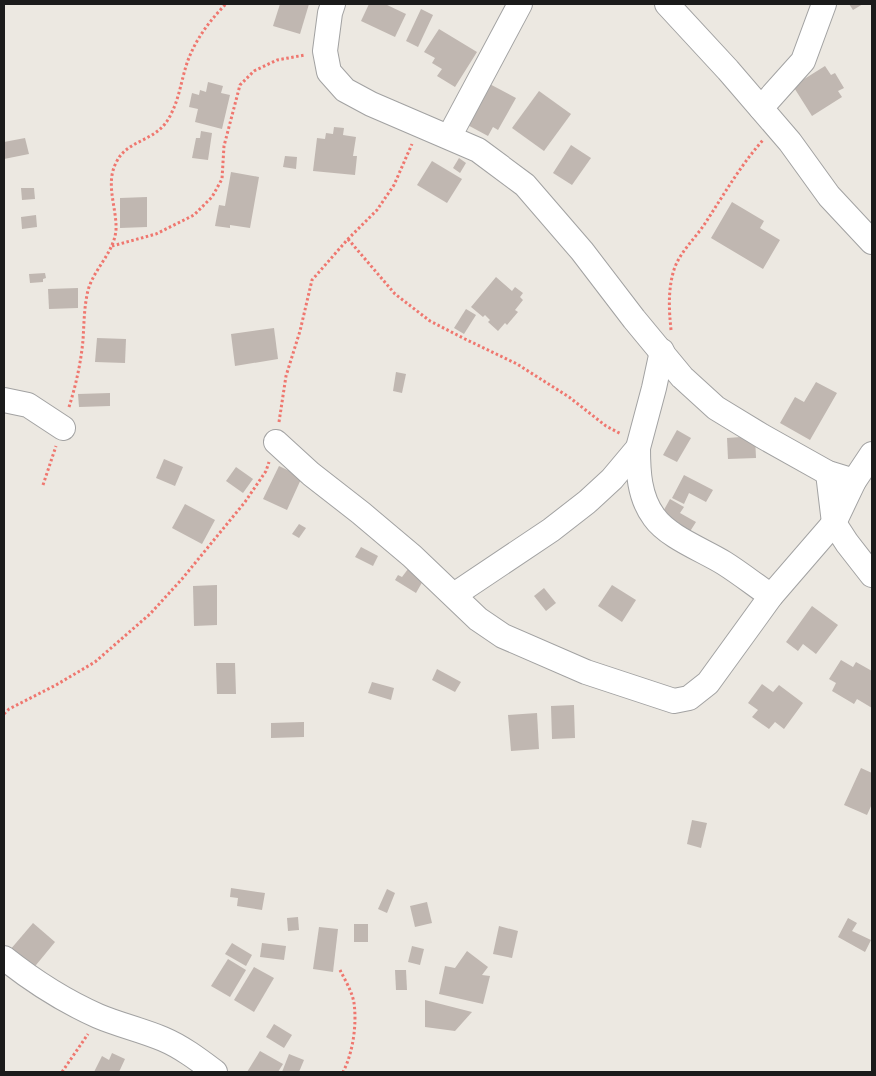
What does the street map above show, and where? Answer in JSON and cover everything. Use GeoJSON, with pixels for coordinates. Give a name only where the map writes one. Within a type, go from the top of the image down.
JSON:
{"type":"FeatureCollection","features":[{"type":"Feature","properties":{"kind":"street"},"geometry":{"type":"LineString","coordinates":[[332,4],[325,51],[329,72],[344,90],[371,104],[478,150],[525,186],[582,251],[634,319],[667,344],[682,377],[716,408],[828,473],[854,481]]}},
{"type":"Feature","properties":{"kind":"street"},"geometry":{"type":"LineString","coordinates":[[449,137],[520,4]]}},
{"type":"Feature","properties":{"kind":"street"},"geometry":{"type":"LineString","coordinates":[[667,4],[790,142],[828,196],[872,242]]}},
{"type":"Feature","properties":{"kind":"street"},"geometry":{"type":"LineString","coordinates":[[768,117],[803,61],[824,4]]}},
{"type":"Feature","properties":{"kind":"street"},"geometry":{"type":"LineString","coordinates":[[667,344],[639,445],[638,470],[643,496],[654,518],[673,534],[725,563],[771,596]]}},
{"type":"Feature","properties":{"kind":"street"},"geometry":{"type":"LineString","coordinates":[[4,400],[28,405],[63,428]]}},
{"type":"Feature","properties":{"kind":"street"},"geometry":{"type":"LineString","coordinates":[[276,442],[311,474],[412,556],[478,619],[503,636],[586,672],[674,701],[689,698],[708,684],[771,596],[834,523],[854,481],[872,454]]}},
{"type":"Feature","properties":{"kind":"street"},"geometry":{"type":"LineString","coordinates":[[454,595],[551,530],[587,502],[612,479],[639,445]]}},
{"type":"Feature","properties":{"kind":"street"},"geometry":{"type":"LineString","coordinates":[[828,473],[834,523],[846,543],[872,575]]}},
{"type":"Feature","properties":{"kind":"street"},"geometry":{"type":"LineString","coordinates":[[4,958],[32,980],[99,1016],[164,1039],[215,1072]]}},
{"type":"Feature","properties":{"kind":"path"},"geometry":{"type":"LineString","coordinates":[[44,485],[74,392],[83,342],[87,295],[92,279],[112,246],[116,230],[111,180],[116,162],[128,147],[155,135],[167,123],[178,97],[190,54],[213,16],[226,4]]}},
{"type":"Feature","properties":{"kind":"path"},"geometry":{"type":"LineString","coordinates":[[112,246],[156,234],[194,215],[212,197],[222,179],[224,146],[240,86],[254,71],[277,60],[325,51]]}},
{"type":"Feature","properties":{"kind":"path"},"geometry":{"type":"LineString","coordinates":[[667,344],[668,299],[673,272],[684,249],[702,227],[749,157],[768,117]]}},
{"type":"Feature","properties":{"kind":"path"},"geometry":{"type":"LineString","coordinates":[[4,714],[95,662],[150,614],[182,579],[244,502],[266,471],[276,442],[286,376],[300,331],[312,280],[348,239],[377,210],[394,185],[420,124]]}},
{"type":"Feature","properties":{"kind":"path"},"geometry":{"type":"LineString","coordinates":[[348,239],[395,294],[430,322],[518,364],[569,397],[606,426],[639,445]]}},
{"type":"Feature","properties":{"kind":"path"},"geometry":{"type":"LineString","coordinates":[[340,970],[351,993],[355,1014],[350,1050],[343,1072]]}},
{"type":"Feature","properties":{"kind":"path"},"geometry":{"type":"LineString","coordinates":[[62,1072],[99,1016]]}},
{"type":"Feature","properties":{"kind":"building"},"geometry":{"type":"Polygon","coordinates":[[[280,4],[309,4],[300,34],[273,26],[280,4]]]}},
{"type":"Feature","properties":{"kind":"building"},"geometry":{"type":"Polygon","coordinates":[[[369,4],[385,4],[406,14],[395,37],[361,21],[369,4]]]}},
{"type":"Feature","properties":{"kind":"building"},"geometry":{"type":"Polygon","coordinates":[[[849,4],[863,4],[853,10],[849,4]]]}},
{"type":"Feature","properties":{"kind":"building"},"geometry":{"type":"Polygon","coordinates":[[[421,9],[433,15],[418,47],[406,41],[421,9]]]}},
{"type":"Feature","properties":{"kind":"building"},"geometry":{"type":"Polygon","coordinates":[[[439,29],[477,52],[455,87],[437,76],[442,69],[432,63],[435,58],[424,52],[439,29]]]}},
{"type":"Feature","properties":{"kind":"building"},"geometry":{"type":"Polygon","coordinates":[[[825,66],[831,75],[835,73],[844,88],[838,91],[842,97],[812,116],[793,86],[825,66]]]}},
{"type":"Feature","properties":{"kind":"building"},"geometry":{"type":"Polygon","coordinates":[[[484,81],[516,98],[498,130],[493,127],[488,136],[462,122],[484,81]]]}},
{"type":"Feature","properties":{"kind":"building"},"geometry":{"type":"Polygon","coordinates":[[[208,82],[223,86],[221,93],[230,95],[222,129],[195,122],[198,109],[189,107],[192,93],[199,95],[200,90],[206,92],[208,82]]]}},
{"type":"Feature","properties":{"kind":"building"},"geometry":{"type":"Polygon","coordinates":[[[539,91],[571,114],[544,151],[512,128],[539,91]]]}},
{"type":"Feature","properties":{"kind":"building"},"geometry":{"type":"Polygon","coordinates":[[[334,127],[344,128],[343,135],[356,137],[353,156],[357,156],[355,175],[313,171],[317,138],[325,139],[326,133],[333,134],[334,127]]]}},
{"type":"Feature","properties":{"kind":"building"},"geometry":{"type":"Polygon","coordinates":[[[201,131],[212,133],[208,160],[192,158],[196,138],[200,138],[201,131]]]}},
{"type":"Feature","properties":{"kind":"building"},"geometry":{"type":"Polygon","coordinates":[[[25,138],[29,154],[4,159],[4,142],[25,138]]]}},
{"type":"Feature","properties":{"kind":"building"},"geometry":{"type":"Polygon","coordinates":[[[571,145],[591,158],[572,185],[553,173],[571,145]]]}},
{"type":"Feature","properties":{"kind":"building"},"geometry":{"type":"Polygon","coordinates":[[[285,156],[297,157],[296,169],[283,167],[285,156]]]}},
{"type":"Feature","properties":{"kind":"building"},"geometry":{"type":"Polygon","coordinates":[[[459,158],[466,163],[460,173],[453,168],[459,158]]]}},
{"type":"Feature","properties":{"kind":"building"},"geometry":{"type":"Polygon","coordinates":[[[432,161],[462,179],[447,203],[417,185],[432,161]]]}},
{"type":"Feature","properties":{"kind":"building"},"geometry":{"type":"Polygon","coordinates":[[[231,172],[259,177],[250,228],[230,225],[230,228],[215,226],[219,205],[225,206],[231,172]]]}},
{"type":"Feature","properties":{"kind":"building"},"geometry":{"type":"Polygon","coordinates":[[[21,188],[34,188],[35,199],[22,200],[21,188]]]}},
{"type":"Feature","properties":{"kind":"building"},"geometry":{"type":"Polygon","coordinates":[[[147,197],[147,227],[120,228],[120,198],[147,197]]]}},
{"type":"Feature","properties":{"kind":"building"},"geometry":{"type":"Polygon","coordinates":[[[732,202],[764,221],[760,228],[780,240],[763,269],[711,238],[732,202]]]}},
{"type":"Feature","properties":{"kind":"building"},"geometry":{"type":"Polygon","coordinates":[[[36,215],[37,227],[22,229],[21,217],[36,215]]]}},
{"type":"Feature","properties":{"kind":"building"},"geometry":{"type":"Polygon","coordinates":[[[45,273],[46,278],[43,279],[43,282],[30,283],[29,274],[45,273]]]}},
{"type":"Feature","properties":{"kind":"building"},"geometry":{"type":"Polygon","coordinates":[[[496,277],[512,291],[515,287],[523,293],[520,297],[523,300],[515,310],[518,312],[507,325],[505,323],[498,331],[488,322],[490,320],[485,315],[483,317],[471,307],[496,277]]]}},
{"type":"Feature","properties":{"kind":"building"},"geometry":{"type":"Polygon","coordinates":[[[78,288],[78,308],[49,309],[48,289],[78,288]]]}},
{"type":"Feature","properties":{"kind":"building"},"geometry":{"type":"Polygon","coordinates":[[[466,309],[476,315],[464,334],[454,328],[466,309]]]}},
{"type":"Feature","properties":{"kind":"building"},"geometry":{"type":"Polygon","coordinates":[[[274,328],[278,359],[235,366],[231,334],[274,328]]]}},
{"type":"Feature","properties":{"kind":"building"},"geometry":{"type":"Polygon","coordinates":[[[97,338],[126,339],[125,363],[95,362],[97,338]]]}},
{"type":"Feature","properties":{"kind":"building"},"geometry":{"type":"Polygon","coordinates":[[[396,372],[406,374],[402,393],[393,391],[396,372]]]}},
{"type":"Feature","properties":{"kind":"building"},"geometry":{"type":"Polygon","coordinates":[[[816,382],[837,393],[810,440],[780,423],[795,397],[804,402],[816,382]]]}},
{"type":"Feature","properties":{"kind":"building"},"geometry":{"type":"Polygon","coordinates":[[[110,393],[110,406],[79,407],[78,394],[110,393]]]}},
{"type":"Feature","properties":{"kind":"building"},"geometry":{"type":"Polygon","coordinates":[[[677,430],[691,438],[677,462],[663,455],[677,430]]]}},
{"type":"Feature","properties":{"kind":"building"},"geometry":{"type":"Polygon","coordinates":[[[755,436],[756,458],[728,459],[727,438],[755,436]]]}},
{"type":"Feature","properties":{"kind":"building"},"geometry":{"type":"Polygon","coordinates":[[[164,459],[183,467],[175,486],[156,478],[164,459]]]}},
{"type":"Feature","properties":{"kind":"building"},"geometry":{"type":"Polygon","coordinates":[[[279,466],[302,477],[287,510],[263,499],[279,466]]]}},
{"type":"Feature","properties":{"kind":"building"},"geometry":{"type":"Polygon","coordinates":[[[236,467],[253,479],[243,493],[226,481],[236,467]]]}},
{"type":"Feature","properties":{"kind":"building"},"geometry":{"type":"Polygon","coordinates":[[[684,475],[713,490],[706,502],[689,493],[684,504],[672,498],[684,475]]]}},
{"type":"Feature","properties":{"kind":"building"},"geometry":{"type":"Polygon","coordinates":[[[670,499],[684,507],[680,513],[696,522],[689,533],[660,517],[670,499]]]}},
{"type":"Feature","properties":{"kind":"building"},"geometry":{"type":"Polygon","coordinates":[[[185,504],[215,520],[202,544],[172,528],[185,504]]]}},
{"type":"Feature","properties":{"kind":"building"},"geometry":{"type":"Polygon","coordinates":[[[299,524],[306,528],[299,538],[292,534],[299,524]]]}},
{"type":"Feature","properties":{"kind":"building"},"geometry":{"type":"Polygon","coordinates":[[[361,547],[378,556],[373,566],[355,557],[361,547]]]}},
{"type":"Feature","properties":{"kind":"building"},"geometry":{"type":"Polygon","coordinates":[[[408,569],[424,579],[416,593],[395,580],[398,575],[402,577],[408,569]]]}},
{"type":"Feature","properties":{"kind":"building"},"geometry":{"type":"Polygon","coordinates":[[[217,585],[217,625],[194,626],[193,586],[217,585]]]}},
{"type":"Feature","properties":{"kind":"building"},"geometry":{"type":"Polygon","coordinates":[[[612,585],[636,600],[622,622],[598,606],[612,585]]]}},
{"type":"Feature","properties":{"kind":"building"},"geometry":{"type":"Polygon","coordinates":[[[544,588],[556,603],[546,611],[534,596],[544,588]]]}},
{"type":"Feature","properties":{"kind":"building"},"geometry":{"type":"Polygon","coordinates":[[[812,606],[838,625],[816,654],[803,644],[798,651],[786,642],[812,606]]]}},
{"type":"Feature","properties":{"kind":"building"},"geometry":{"type":"Polygon","coordinates":[[[841,660],[853,667],[856,662],[872,671],[872,708],[857,699],[854,704],[832,691],[836,683],[829,679],[841,660]]]}},
{"type":"Feature","properties":{"kind":"building"},"geometry":{"type":"Polygon","coordinates":[[[216,663],[235,663],[236,694],[217,694],[216,663]]]}},
{"type":"Feature","properties":{"kind":"building"},"geometry":{"type":"Polygon","coordinates":[[[437,669],[461,682],[455,692],[432,680],[437,669]]]}},
{"type":"Feature","properties":{"kind":"building"},"geometry":{"type":"Polygon","coordinates":[[[372,682],[394,688],[391,700],[368,693],[372,682]]]}},
{"type":"Feature","properties":{"kind":"building"},"geometry":{"type":"Polygon","coordinates":[[[762,684],[773,692],[779,685],[803,703],[784,729],[775,722],[769,729],[752,717],[758,710],[748,703],[762,684]]]}},
{"type":"Feature","properties":{"kind":"building"},"geometry":{"type":"Polygon","coordinates":[[[574,705],[575,738],[552,739],[551,706],[574,705]]]}},
{"type":"Feature","properties":{"kind":"building"},"geometry":{"type":"Polygon","coordinates":[[[537,713],[539,749],[511,751],[508,715],[537,713]]]}},
{"type":"Feature","properties":{"kind":"building"},"geometry":{"type":"Polygon","coordinates":[[[304,722],[304,737],[271,738],[271,723],[304,722]]]}},
{"type":"Feature","properties":{"kind":"building"},"geometry":{"type":"Polygon","coordinates":[[[861,768],[872,773],[872,804],[867,815],[844,805],[861,768]]]}},
{"type":"Feature","properties":{"kind":"building"},"geometry":{"type":"Polygon","coordinates":[[[692,820],[707,823],[701,848],[687,844],[692,820]]]}},
{"type":"Feature","properties":{"kind":"building"},"geometry":{"type":"Polygon","coordinates":[[[231,888],[265,893],[262,910],[237,906],[238,898],[230,897],[231,888]]]}},
{"type":"Feature","properties":{"kind":"building"},"geometry":{"type":"Polygon","coordinates":[[[387,889],[395,893],[387,913],[378,909],[387,889]]]}},
{"type":"Feature","properties":{"kind":"building"},"geometry":{"type":"Polygon","coordinates":[[[427,902],[432,923],[415,927],[410,906],[427,902]]]}},
{"type":"Feature","properties":{"kind":"building"},"geometry":{"type":"Polygon","coordinates":[[[298,917],[299,930],[288,931],[287,918],[298,917]]]}},
{"type":"Feature","properties":{"kind":"building"},"geometry":{"type":"Polygon","coordinates":[[[848,918],[857,923],[852,931],[871,940],[865,952],[838,937],[848,918]]]}},
{"type":"Feature","properties":{"kind":"building"},"geometry":{"type":"Polygon","coordinates":[[[33,923],[55,942],[27,976],[4,957],[33,923]]]}},
{"type":"Feature","properties":{"kind":"building"},"geometry":{"type":"Polygon","coordinates":[[[354,924],[368,924],[368,942],[354,942],[354,924]]]}},
{"type":"Feature","properties":{"kind":"building"},"geometry":{"type":"Polygon","coordinates":[[[499,926],[518,931],[512,958],[493,954],[499,926]]]}},
{"type":"Feature","properties":{"kind":"building"},"geometry":{"type":"Polygon","coordinates":[[[319,927],[338,929],[333,972],[313,969],[319,927]]]}},
{"type":"Feature","properties":{"kind":"building"},"geometry":{"type":"Polygon","coordinates":[[[232,943],[252,955],[246,966],[225,954],[232,943]]]}},
{"type":"Feature","properties":{"kind":"building"},"geometry":{"type":"Polygon","coordinates":[[[262,943],[286,946],[284,960],[260,957],[262,943]]]}},
{"type":"Feature","properties":{"kind":"building"},"geometry":{"type":"Polygon","coordinates":[[[412,946],[424,949],[420,965],[408,962],[412,946]]]}},
{"type":"Feature","properties":{"kind":"building"},"geometry":{"type":"Polygon","coordinates":[[[467,951],[488,967],[482,975],[490,976],[483,1004],[439,994],[445,966],[455,968],[467,951]]]}},
{"type":"Feature","properties":{"kind":"building"},"geometry":{"type":"Polygon","coordinates":[[[228,959],[246,970],[230,997],[211,986],[228,959]]]}},
{"type":"Feature","properties":{"kind":"building"},"geometry":{"type":"Polygon","coordinates":[[[254,967],[274,978],[254,1012],[234,1000],[254,967]]]}},
{"type":"Feature","properties":{"kind":"building"},"geometry":{"type":"Polygon","coordinates":[[[395,970],[406,970],[407,990],[396,990],[395,970]]]}},
{"type":"Feature","properties":{"kind":"building"},"geometry":{"type":"Polygon","coordinates":[[[425,1000],[472,1012],[455,1031],[425,1027],[425,1000]]]}},
{"type":"Feature","properties":{"kind":"building"},"geometry":{"type":"Polygon","coordinates":[[[274,1024],[292,1035],[284,1048],[266,1037],[274,1024]]]}},
{"type":"Feature","properties":{"kind":"building"},"geometry":{"type":"Polygon","coordinates":[[[260,1051],[283,1064],[278,1072],[247,1072],[260,1051]]]}},
{"type":"Feature","properties":{"kind":"building"},"geometry":{"type":"Polygon","coordinates":[[[112,1053],[125,1059],[119,1072],[94,1072],[102,1056],[109,1060],[112,1053]]]}},
{"type":"Feature","properties":{"kind":"building"},"geometry":{"type":"Polygon","coordinates":[[[289,1054],[304,1060],[299,1072],[282,1072],[289,1054]]]}}]}
